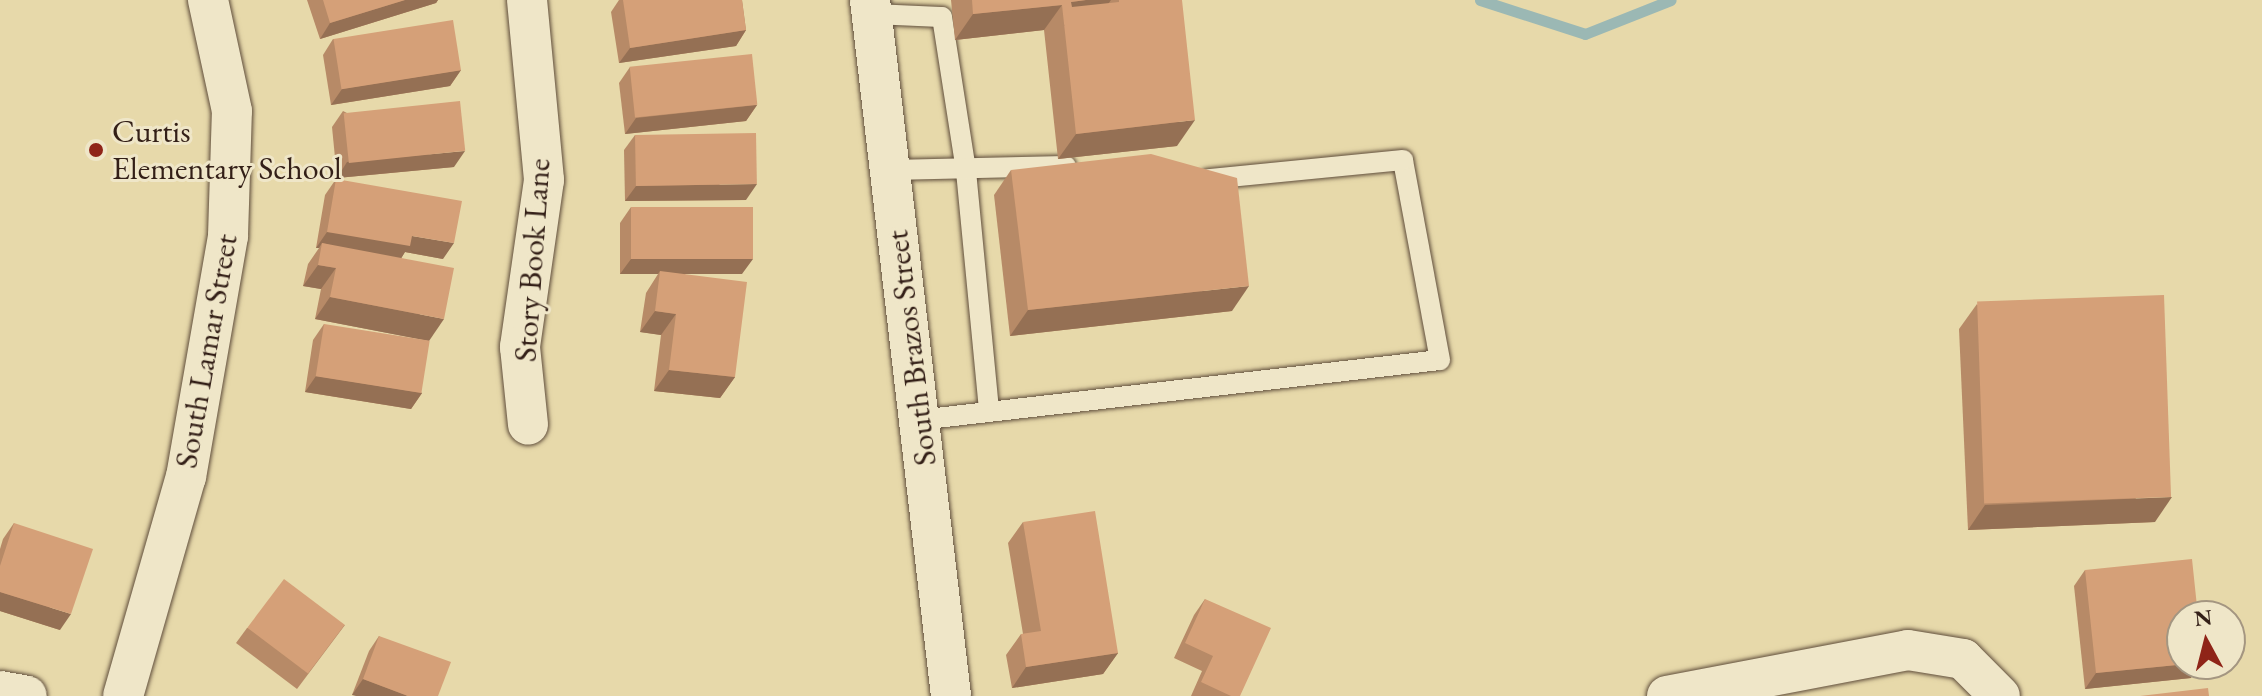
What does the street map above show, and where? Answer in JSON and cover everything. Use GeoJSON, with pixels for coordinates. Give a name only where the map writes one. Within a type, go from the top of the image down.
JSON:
{"type":"FeatureCollection","features":[{"type":"Feature","properties":{"kind":"street","name":"South Lamar Street"},"geometry":{"type":"LineString","coordinates":[[123,696],[186,477],[228,236],[232,111],[208,0]]}},
{"type":"Feature","properties":{"kind":"street","name":"Story Book Lane"},"geometry":{"type":"LineString","coordinates":[[527,0],[544,180],[520,347],[528,425]]}},
{"type":"Feature","properties":{"kind":"street","name":"South Brazos Street"},"geometry":{"type":"LineString","coordinates":[[871,7],[951,696]]}},
{"type":"Feature","properties":{"kind":"street"},"geometry":{"type":"LineString","coordinates":[[1667,696],[1908,650],[1963,659],[2000,696]]}},
{"type":"Feature","properties":{"kind":"street"},"geometry":{"type":"LineString","coordinates":[[0,691],[27,696]]}},
{"type":"Feature","properties":{"kind":"lane"},"geometry":{"type":"LineString","coordinates":[[871,7],[942,17],[966,171],[989,412]]}},
{"type":"Feature","properties":{"kind":"lane"},"geometry":{"type":"LineString","coordinates":[[919,420],[1440,360],[1403,160],[1191,178]]}},
{"type":"Feature","properties":{"kind":"lane"},"geometry":{"type":"LineString","coordinates":[[890,170],[966,171],[1090,164]]}},
{"type":"Feature","properties":{"kind":"building"},"geometry":{"type":"Polygon","coordinates":[[[323,0],[405,0],[330,23],[323,0]]]}},
{"type":"Feature","properties":{"kind":"building"},"geometry":{"type":"Polygon","coordinates":[[[623,0],[742,0],[746,30],[630,48],[623,0]]]}},
{"type":"Feature","properties":{"kind":"building"},"geometry":{"type":"Polygon","coordinates":[[[972,0],[1086,0],[1071,2],[1072,7],[1119,0],[1182,0],[1195,120],[1076,134],[1062,5],[973,14],[972,0]]]}},
{"type":"Feature","properties":{"kind":"building"},"geometry":{"type":"Polygon","coordinates":[[[453,20],[461,70],[341,89],[333,39],[453,20]]]}},
{"type":"Feature","properties":{"kind":"building"},"geometry":{"type":"Polygon","coordinates":[[[752,54],[757,105],[635,118],[630,67],[752,54]]]}},
{"type":"Feature","properties":{"kind":"building"},"geometry":{"type":"Polygon","coordinates":[[[460,101],[465,151],[349,163],[344,113],[460,101]]]}},
{"type":"Feature","properties":{"kind":"building"},"geometry":{"type":"Polygon","coordinates":[[[756,133],[757,184],[636,186],[635,135],[756,133]]]}},
{"type":"Feature","properties":{"kind":"building"},"geometry":{"type":"Polygon","coordinates":[[[1151,154],[1237,178],[1249,286],[1028,310],[1011,170],[1151,154]]]}},
{"type":"Feature","properties":{"kind":"building"},"geometry":{"type":"Polygon","coordinates":[[[336,179],[462,201],[454,243],[412,236],[410,246],[327,232],[336,179]]]}},
{"type":"Feature","properties":{"kind":"building"},"geometry":{"type":"Polygon","coordinates":[[[631,207],[753,207],[753,259],[631,259],[631,207]]]}},
{"type":"Feature","properties":{"kind":"building"},"geometry":{"type":"Polygon","coordinates":[[[322,243],[454,268],[444,319],[330,297],[336,268],[318,265],[322,243]]]}},
{"type":"Feature","properties":{"kind":"building"},"geometry":{"type":"Polygon","coordinates":[[[660,271],[747,282],[735,377],[669,370],[676,314],[655,311],[660,271]]]}},
{"type":"Feature","properties":{"kind":"building"},"geometry":{"type":"Polygon","coordinates":[[[2164,295],[2171,497],[1984,503],[1977,302],[2164,295]]]}},
{"type":"Feature","properties":{"kind":"building"},"geometry":{"type":"Polygon","coordinates":[[[324,324],[430,341],[421,393],[316,376],[324,324]]]}},
{"type":"Feature","properties":{"kind":"building"},"geometry":{"type":"Polygon","coordinates":[[[1095,511],[1118,653],[1026,667],[1021,634],[1041,631],[1023,522],[1095,511]]]}},
{"type":"Feature","properties":{"kind":"building"},"geometry":{"type":"Polygon","coordinates":[[[14,523],[93,549],[71,614],[0,592],[0,566],[14,523]]]}},
{"type":"Feature","properties":{"kind":"building"},"geometry":{"type":"Polygon","coordinates":[[[2192,559],[2196,600],[2166,600],[2166,666],[2096,673],[2085,570],[2192,559]]]}},
{"type":"Feature","properties":{"kind":"building"},"geometry":{"type":"Polygon","coordinates":[[[284,579],[345,625],[308,673],[247,628],[284,579]]]}},
{"type":"Feature","properties":{"kind":"building"},"geometry":{"type":"Polygon","coordinates":[[[1205,599],[1271,628],[1240,696],[1231,696],[1201,682],[1213,656],[1185,643],[1205,599]]]}},
{"type":"Feature","properties":{"kind":"building"},"geometry":{"type":"Polygon","coordinates":[[[379,636],[451,662],[438,696],[408,696],[363,679],[379,636]]]}},
{"type":"Feature","properties":{"kind":"building"},"geometry":{"type":"Polygon","coordinates":[[[2208,688],[2209,696],[2140,696],[2208,688]]]}},
{"type":"Feature","properties":{"kind":"waterway"},"geometry":{"type":"LineString","coordinates":[[1480,0],[1585,34],[1671,0]]}},
{"type":"Feature","properties":{"kind":"place","name":"Curtis Elementary School"},"geometry":{"type":"Point","coordinates":[96,150]}}]}
